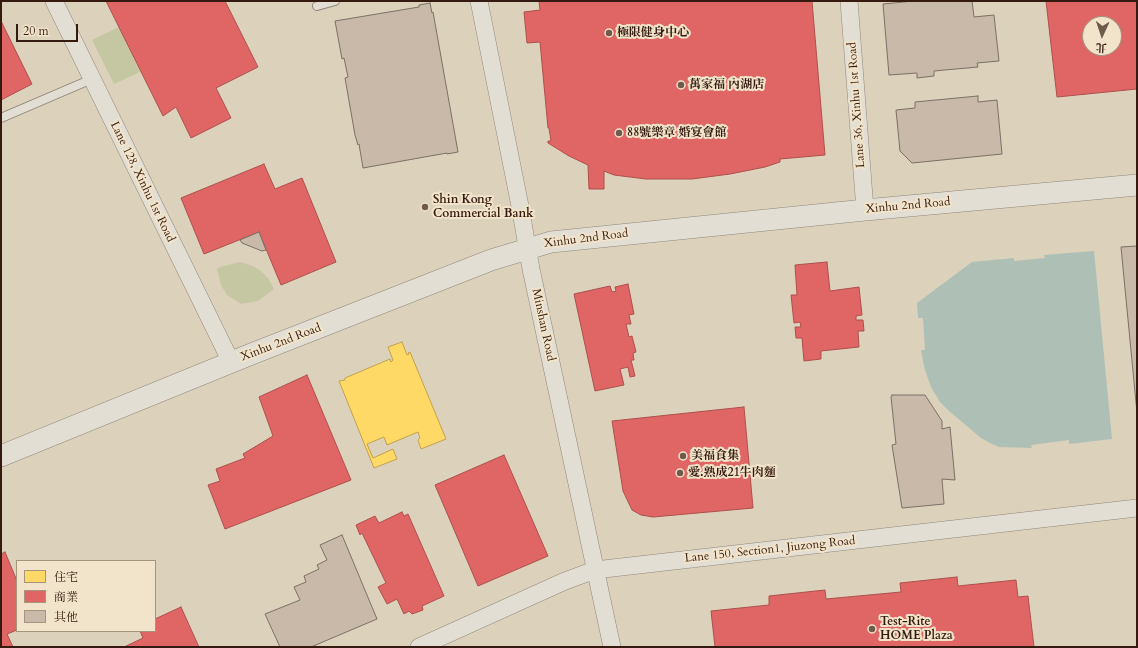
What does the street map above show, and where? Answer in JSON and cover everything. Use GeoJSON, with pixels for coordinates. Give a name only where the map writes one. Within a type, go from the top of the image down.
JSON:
{"type":"FeatureCollection","features":[{"type":"Feature","properties":{"kind":"street","name":"Lane 128, Xinhu 1st Road"},"geometry":{"type":"LineString","coordinates":[[54,1],[231,362]]}},
{"type":"Feature","properties":{"kind":"street","name":"Minshan Road"},"geometry":{"type":"LineString","coordinates":[[479,1],[527,248],[612,647]]}},
{"type":"Feature","properties":{"kind":"street","name":"Lane 36, Xinhu 1st Road"},"geometry":{"type":"LineString","coordinates":[[848,1],[865,210]]}},
{"type":"Feature","properties":{"kind":"street","name":"Xinhu 2nd Road"},"geometry":{"type":"LineString","coordinates":[[1,456],[231,362],[484,263],[527,248],[551,242],[865,210],[1137,185]]}},
{"type":"Feature","properties":{"kind":"street","name":"Lane 150, Section1, Jiuzong Road"},"geometry":{"type":"LineString","coordinates":[[419,647],[565,581],[596,570],[1137,508]]}},
{"type":"Feature","properties":{"kind":"lane"},"geometry":{"type":"LineString","coordinates":[[316,6],[335,1]]}},
{"type":"Feature","properties":{"kind":"lane"},"geometry":{"type":"LineString","coordinates":[[1,118],[92,80]]}},
{"type":"Feature","properties":{"kind":"green space"},"geometry":{"type":"Polygon","coordinates":[[[119,27],[140,72],[114,84],[92,40],[119,27]]]}},
{"type":"Feature","properties":{"kind":"green space"},"geometry":{"type":"Polygon","coordinates":[[[240,262],[253,266],[261,271],[268,278],[274,289],[258,301],[241,304],[227,295],[221,285],[217,269],[240,262]]]}},
{"type":"Feature","properties":{"kind":"shaded area"},"geometry":{"type":"Polygon","coordinates":[[[1094,251],[1112,439],[1069,444],[1069,440],[1031,445],[1032,448],[999,447],[981,438],[940,402],[931,387],[925,370],[921,350],[925,350],[923,318],[918,318],[917,303],[972,262],[1014,258],[1014,261],[1045,258],[1044,255],[1094,251]]]}},
{"type":"Feature","properties":{"kind":"building: 住宅"},"geometry":{"type":"Polygon","coordinates":[[[402,342],[407,355],[410,352],[446,439],[421,449],[418,440],[420,438],[418,432],[387,445],[384,437],[367,444],[373,458],[393,449],[397,459],[374,468],[339,381],[345,380],[345,378],[390,359],[391,362],[393,360],[388,347],[402,342]]]}},
{"type":"Feature","properties":{"kind":"building: 商業"},"geometry":{"type":"Polygon","coordinates":[[[106,1],[225,1],[258,67],[216,88],[231,118],[191,138],[176,107],[163,116],[106,1]]]}},
{"type":"Feature","properties":{"kind":"building: 商業","name":"萬家福 內湖店"},"geometry":{"type":"Polygon","coordinates":[[[539,1],[812,1],[825,155],[780,159],[780,162],[765,167],[730,174],[692,179],[646,179],[614,175],[604,171],[604,189],[589,189],[588,165],[569,156],[548,143],[548,141],[551,141],[548,128],[540,42],[527,43],[524,12],[540,10],[539,1]]]}},
{"type":"Feature","properties":{"kind":"building: 商業"},"geometry":{"type":"Polygon","coordinates":[[[1046,1],[1137,1],[1137,89],[1057,97],[1046,1]]]}},
{"type":"Feature","properties":{"kind":"building: 商業"},"geometry":{"type":"Polygon","coordinates":[[[1,21],[32,84],[1,100],[1,21]]]}},
{"type":"Feature","properties":{"kind":"building: 商業"},"geometry":{"type":"Polygon","coordinates":[[[264,164],[275,189],[302,178],[336,262],[281,285],[259,232],[204,254],[181,198],[264,164]]]}},
{"type":"Feature","properties":{"kind":"building: 商業"},"geometry":{"type":"Polygon","coordinates":[[[827,262],[830,291],[859,287],[862,315],[856,316],[856,320],[863,320],[864,331],[858,331],[859,347],[821,351],[821,359],[804,361],[802,338],[796,338],[795,327],[801,327],[800,322],[794,323],[791,295],[797,295],[795,265],[827,262]]]}},
{"type":"Feature","properties":{"kind":"building: 商業"},"geometry":{"type":"Polygon","coordinates":[[[628,284],[634,314],[629,315],[631,324],[626,324],[629,337],[632,336],[636,352],[633,353],[634,360],[631,360],[635,376],[630,377],[628,367],[620,369],[624,385],[595,391],[574,294],[610,286],[612,292],[616,291],[615,287],[628,284]]]}},
{"type":"Feature","properties":{"kind":"building: 商業"},"geometry":{"type":"Polygon","coordinates":[[[307,375],[351,480],[225,529],[208,485],[220,481],[216,469],[245,458],[243,454],[273,436],[259,397],[307,375]]]}},
{"type":"Feature","properties":{"kind":"building: 商業","name":"美福食集"},"geometry":{"type":"Polygon","coordinates":[[[744,407],[753,508],[653,517],[641,515],[632,510],[623,491],[612,421],[744,407]]]}},
{"type":"Feature","properties":{"kind":"building: 商業"},"geometry":{"type":"Polygon","coordinates":[[[504,455],[548,556],[478,586],[435,485],[504,455]]]}},
{"type":"Feature","properties":{"kind":"building: 商業"},"geometry":{"type":"Polygon","coordinates":[[[402,512],[404,516],[408,514],[444,596],[422,606],[423,610],[412,614],[409,611],[404,614],[397,599],[387,604],[378,587],[386,583],[362,533],[360,535],[356,525],[375,516],[379,523],[402,512]]]}},
{"type":"Feature","properties":{"kind":"building: 商業"},"geometry":{"type":"Polygon","coordinates":[[[5,552],[16,579],[16,630],[7,634],[13,647],[1,647],[1,554],[5,552]]]}},
{"type":"Feature","properties":{"kind":"building: 商業","name":"Test-Rite HOME Plaza"},"geometry":{"type":"Polygon","coordinates":[[[957,577],[958,586],[1016,580],[1018,597],[1028,596],[1034,647],[715,647],[711,611],[769,605],[769,596],[825,590],[826,599],[901,592],[900,583],[957,577]]]}},
{"type":"Feature","properties":{"kind":"building: 商業"},"geometry":{"type":"Polygon","coordinates":[[[181,607],[199,647],[124,647],[143,638],[140,632],[156,632],[156,619],[181,607]]]}},
{"type":"Feature","properties":{"kind":"building: 其他"},"geometry":{"type":"Polygon","coordinates":[[[914,1],[972,1],[974,17],[994,15],[999,61],[977,63],[978,67],[934,71],[934,76],[917,78],[917,73],[889,75],[883,4],[914,1]]]}},
{"type":"Feature","properties":{"kind":"building: 其他"},"geometry":{"type":"Polygon","coordinates":[[[430,3],[432,13],[433,12],[458,152],[363,168],[359,144],[358,145],[355,135],[345,78],[348,77],[344,58],[342,59],[335,21],[419,7],[419,5],[430,3]]]}},
{"type":"Feature","properties":{"kind":"building: 其他"},"geometry":{"type":"Polygon","coordinates":[[[978,96],[978,102],[997,100],[1002,154],[912,163],[900,151],[896,110],[915,108],[915,102],[978,96]]]}},
{"type":"Feature","properties":{"kind":"building: 其他"},"geometry":{"type":"Polygon","coordinates":[[[259,232],[266,250],[262,251],[242,243],[240,240],[259,232]]]}},
{"type":"Feature","properties":{"kind":"building: 其他"},"geometry":{"type":"Polygon","coordinates":[[[1137,246],[1137,413],[1121,247],[1137,246]]]}},
{"type":"Feature","properties":{"kind":"building: 其他"},"geometry":{"type":"Polygon","coordinates":[[[892,395],[925,395],[942,421],[942,429],[950,427],[955,480],[942,479],[944,504],[902,508],[892,445],[896,444],[892,395]]]}},
{"type":"Feature","properties":{"kind":"building: 其他"},"geometry":{"type":"Polygon","coordinates":[[[342,535],[377,619],[311,647],[280,647],[265,614],[300,600],[294,587],[306,582],[304,576],[319,569],[317,565],[327,560],[320,545],[342,535]]]}},
{"type":"Feature","properties":{"kind":"place","name":"極限健身中心"},"geometry":{"type":"Point","coordinates":[609,33]}},
{"type":"Feature","properties":{"kind":"place","name":"萬家福 內湖店"},"geometry":{"type":"Point","coordinates":[681,85]}},
{"type":"Feature","properties":{"kind":"place","name":"88號樂章 婚宴會館"},"geometry":{"type":"Point","coordinates":[619,133]}},
{"type":"Feature","properties":{"kind":"place","name":"Shin Kong Commercial Bank"},"geometry":{"type":"Point","coordinates":[425,207]}},
{"type":"Feature","properties":{"kind":"place","name":"美福食集"},"geometry":{"type":"Point","coordinates":[683,456]}},
{"type":"Feature","properties":{"kind":"place","name":"愛.熟成21牛肉麵"},"geometry":{"type":"Point","coordinates":[680,473]}},
{"type":"Feature","properties":{"kind":"place","name":"Test-Rite HOME Plaza"},"geometry":{"type":"Point","coordinates":[872,629]}}]}
